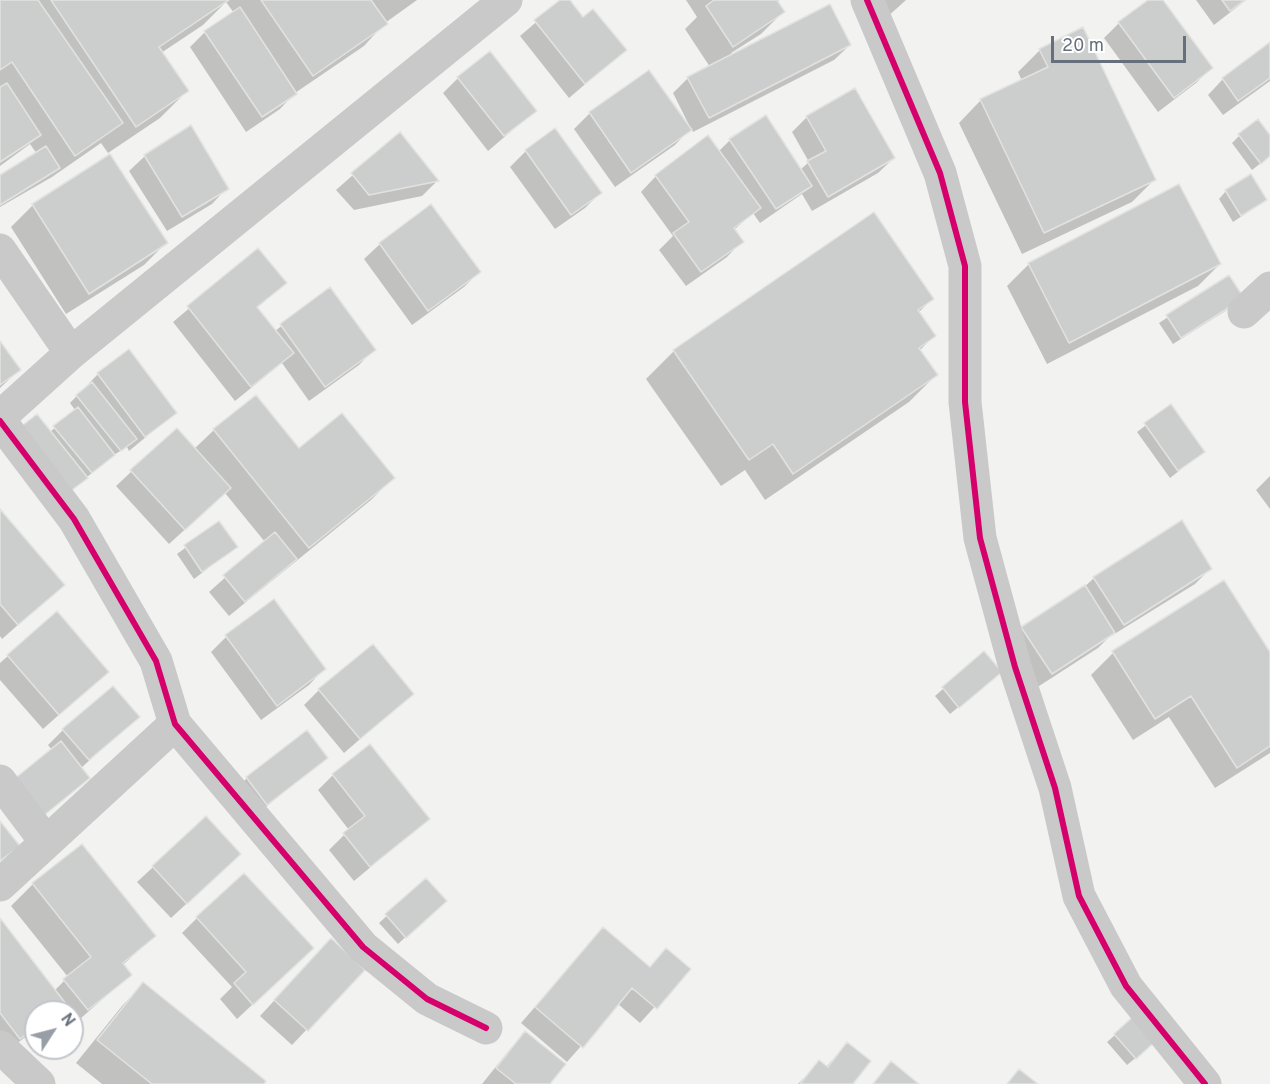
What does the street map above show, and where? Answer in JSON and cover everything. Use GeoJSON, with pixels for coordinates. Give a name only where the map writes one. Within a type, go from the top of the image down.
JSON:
{"type":"FeatureCollection","features":[{"type":"Feature","properties":{"kind":"street"},"geometry":{"type":"LineString","coordinates":[[486,1029],[428,999],[363,947],[175,724],[156,661],[74,519],[0,419],[71,353],[506,0]]}},
{"type":"Feature","properties":{"kind":"street"},"geometry":{"type":"LineString","coordinates":[[867,0],[940,172],[965,266],[965,402],[980,538],[1015,667],[1055,788],[1079,896],[1126,986],[1205,1084]]}},
{"type":"Feature","properties":{"kind":"street"},"geometry":{"type":"LineString","coordinates":[[0,250],[71,353]]}},
{"type":"Feature","properties":{"kind":"street"},"geometry":{"type":"LineString","coordinates":[[1245,312],[1270,288]]}},
{"type":"Feature","properties":{"kind":"street"},"geometry":{"type":"LineString","coordinates":[[0,885],[175,724]]}},
{"type":"Feature","properties":{"kind":"street"},"geometry":{"type":"LineString","coordinates":[[0,782],[46,842]]}},
{"type":"Feature","properties":{"kind":"street"},"geometry":{"type":"LineString","coordinates":[[0,1047],[39,1084]]}},
{"type":"Feature","properties":{"kind":"building"},"geometry":{"type":"Polygon","coordinates":[[[0,0],[38,0],[123,123],[75,156],[12,62],[0,70],[0,0]]]}},
{"type":"Feature","properties":{"kind":"building"},"geometry":{"type":"Polygon","coordinates":[[[51,0],[229,0],[159,47],[189,91],[136,127],[51,0]]]}},
{"type":"Feature","properties":{"kind":"building"},"geometry":{"type":"Polygon","coordinates":[[[261,0],[371,0],[388,24],[313,76],[261,0]]]}},
{"type":"Feature","properties":{"kind":"building"},"geometry":{"type":"Polygon","coordinates":[[[560,0],[570,0],[583,17],[593,9],[627,50],[585,84],[534,20],[560,0]]]}},
{"type":"Feature","properties":{"kind":"building"},"geometry":{"type":"Polygon","coordinates":[[[714,0],[777,0],[785,12],[733,47],[706,6],[714,0]]]}},
{"type":"Feature","properties":{"kind":"building"},"geometry":{"type":"Polygon","coordinates":[[[1148,0],[1163,0],[1213,68],[1174,98],[1118,22],[1148,0]]]}},
{"type":"Feature","properties":{"kind":"building"},"geometry":{"type":"Polygon","coordinates":[[[1222,0],[1245,0],[1230,11],[1222,0]]]}},
{"type":"Feature","properties":{"kind":"building"},"geometry":{"type":"Polygon","coordinates":[[[830,4],[851,45],[709,118],[687,77],[830,4]]]}},
{"type":"Feature","properties":{"kind":"building"},"geometry":{"type":"Polygon","coordinates":[[[240,7],[297,94],[262,117],[204,31],[240,7]]]}},
{"type":"Feature","properties":{"kind":"building"},"geometry":{"type":"Polygon","coordinates":[[[1083,27],[1156,180],[1044,233],[980,99],[1048,67],[1039,49],[1083,27]]]}},
{"type":"Feature","properties":{"kind":"building"},"geometry":{"type":"Polygon","coordinates":[[[1270,42],[1270,78],[1238,101],[1222,78],[1270,42]]]}},
{"type":"Feature","properties":{"kind":"building"},"geometry":{"type":"Polygon","coordinates":[[[490,51],[537,111],[504,136],[457,77],[490,51]]]}},
{"type":"Feature","properties":{"kind":"building"},"geometry":{"type":"Polygon","coordinates":[[[649,70],[692,130],[631,173],[589,112],[649,70]]]}},
{"type":"Feature","properties":{"kind":"building"},"geometry":{"type":"Polygon","coordinates":[[[7,83],[41,135],[0,162],[0,87],[7,83]]]}},
{"type":"Feature","properties":{"kind":"building"},"geometry":{"type":"Polygon","coordinates":[[[855,88],[895,158],[828,197],[807,161],[826,151],[806,116],[855,88]]]}},
{"type":"Feature","properties":{"kind":"building"},"geometry":{"type":"Polygon","coordinates":[[[766,115],[812,186],[776,209],[729,139],[766,115]]]}},
{"type":"Feature","properties":{"kind":"building"},"geometry":{"type":"Polygon","coordinates":[[[1258,119],[1270,135],[1270,156],[1261,164],[1238,134],[1258,119]]]}},
{"type":"Feature","properties":{"kind":"building"},"geometry":{"type":"Polygon","coordinates":[[[191,125],[229,189],[182,217],[144,155],[191,125]]]}},
{"type":"Feature","properties":{"kind":"building"},"geometry":{"type":"Polygon","coordinates":[[[555,128],[602,193],[571,215],[525,150],[555,128]]]}},
{"type":"Feature","properties":{"kind":"building"},"geometry":{"type":"Polygon","coordinates":[[[400,132],[439,181],[369,195],[351,173],[400,132]]]}},
{"type":"Feature","properties":{"kind":"building"},"geometry":{"type":"Polygon","coordinates":[[[708,135],[761,208],[734,228],[744,242],[701,272],[673,233],[689,222],[655,175],[708,135]]]}},
{"type":"Feature","properties":{"kind":"building"},"geometry":{"type":"Polygon","coordinates":[[[46,146],[60,168],[0,205],[0,175],[46,146]]]}},
{"type":"Feature","properties":{"kind":"building"},"geometry":{"type":"Polygon","coordinates":[[[110,154],[168,243],[89,294],[32,204],[110,154]]]}},
{"type":"Feature","properties":{"kind":"building"},"geometry":{"type":"Polygon","coordinates":[[[1251,174],[1267,200],[1241,216],[1225,190],[1251,174]]]}},
{"type":"Feature","properties":{"kind":"building"},"geometry":{"type":"Polygon","coordinates":[[[1179,184],[1221,264],[1069,343],[1028,263],[1179,184]]]}},
{"type":"Feature","properties":{"kind":"building"},"geometry":{"type":"Polygon","coordinates":[[[431,204],[481,272],[428,311],[379,243],[431,204]]]}},
{"type":"Feature","properties":{"kind":"building"},"geometry":{"type":"Polygon","coordinates":[[[874,212],[934,299],[918,310],[936,336],[919,348],[938,375],[793,474],[773,444],[749,460],[673,350],[874,212]]]}},
{"type":"Feature","properties":{"kind":"building"},"geometry":{"type":"Polygon","coordinates":[[[258,248],[287,283],[257,307],[294,353],[251,387],[187,306],[258,248]]]}},
{"type":"Feature","properties":{"kind":"building"},"geometry":{"type":"Polygon","coordinates":[[[1229,275],[1244,298],[1181,338],[1166,315],[1229,275]]]}},
{"type":"Feature","properties":{"kind":"building"},"geometry":{"type":"Polygon","coordinates":[[[330,287],[376,350],[325,387],[280,324],[330,287]]]}},
{"type":"Feature","properties":{"kind":"building"},"geometry":{"type":"Polygon","coordinates":[[[0,341],[21,370],[0,385],[0,341]]]}},
{"type":"Feature","properties":{"kind":"building"},"geometry":{"type":"Polygon","coordinates":[[[129,349],[177,413],[145,437],[97,373],[129,349]]]}},
{"type":"Feature","properties":{"kind":"building"},"geometry":{"type":"Polygon","coordinates":[[[92,382],[137,439],[121,451],[76,395],[92,382]]]}},
{"type":"Feature","properties":{"kind":"building"},"geometry":{"type":"Polygon","coordinates":[[[256,395],[299,448],[342,413],[395,478],[309,548],[213,429],[256,395]]]}},
{"type":"Feature","properties":{"kind":"building"},"geometry":{"type":"Polygon","coordinates":[[[1171,404],[1205,452],[1178,471],[1144,423],[1171,404]]]}},
{"type":"Feature","properties":{"kind":"building"},"geometry":{"type":"Polygon","coordinates":[[[78,407],[115,455],[92,473],[53,426],[78,407]]]}},
{"type":"Feature","properties":{"kind":"building"},"geometry":{"type":"Polygon","coordinates":[[[37,414],[88,478],[68,493],[18,429],[37,414]]]}},
{"type":"Feature","properties":{"kind":"building"},"geometry":{"type":"Polygon","coordinates":[[[177,428],[231,488],[185,530],[130,470],[177,428]]]}},
{"type":"Feature","properties":{"kind":"building"},"geometry":{"type":"Polygon","coordinates":[[[0,509],[65,585],[18,625],[0,604],[0,509]]]}},
{"type":"Feature","properties":{"kind":"building"},"geometry":{"type":"Polygon","coordinates":[[[1182,520],[1212,569],[1124,625],[1093,577],[1182,520]]]}},
{"type":"Feature","properties":{"kind":"building"},"geometry":{"type":"Polygon","coordinates":[[[219,521],[238,547],[202,572],[184,545],[219,521]]]}},
{"type":"Feature","properties":{"kind":"building"},"geometry":{"type":"Polygon","coordinates":[[[275,532],[297,559],[245,602],[223,575],[275,532]]]}},
{"type":"Feature","properties":{"kind":"building"},"geometry":{"type":"Polygon","coordinates":[[[1224,580],[1270,652],[1270,746],[1237,768],[1191,696],[1155,719],[1112,651],[1224,580]]]}},
{"type":"Feature","properties":{"kind":"building"},"geometry":{"type":"Polygon","coordinates":[[[1085,585],[1115,633],[1052,674],[1021,627],[1085,585]]]}},
{"type":"Feature","properties":{"kind":"building"},"geometry":{"type":"Polygon","coordinates":[[[274,599],[326,669],[277,706],[225,635],[274,599]]]}},
{"type":"Feature","properties":{"kind":"building"},"geometry":{"type":"Polygon","coordinates":[[[57,611],[109,672],[59,715],[7,655],[57,611]]]}},
{"type":"Feature","properties":{"kind":"building"},"geometry":{"type":"Polygon","coordinates":[[[373,644],[414,694],[360,739],[318,689],[373,644]]]}},
{"type":"Feature","properties":{"kind":"building"},"geometry":{"type":"Polygon","coordinates":[[[984,651],[1002,672],[959,708],[942,687],[984,651]]]}},
{"type":"Feature","properties":{"kind":"building"},"geometry":{"type":"Polygon","coordinates":[[[113,686],[140,717],[89,760],[62,729],[113,686]]]}},
{"type":"Feature","properties":{"kind":"building"},"geometry":{"type":"Polygon","coordinates":[[[307,730],[328,758],[267,805],[246,777],[307,730]]]}},
{"type":"Feature","properties":{"kind":"building"},"geometry":{"type":"Polygon","coordinates":[[[61,741],[90,778],[42,817],[13,780],[61,741]]]}},
{"type":"Feature","properties":{"kind":"building"},"geometry":{"type":"Polygon","coordinates":[[[370,744],[430,819],[370,867],[343,833],[365,816],[332,774],[370,744]]]}},
{"type":"Feature","properties":{"kind":"building"},"geometry":{"type":"Polygon","coordinates":[[[206,816],[241,854],[187,904],[152,866],[206,816]]]}},
{"type":"Feature","properties":{"kind":"building"},"geometry":{"type":"Polygon","coordinates":[[[0,821],[20,846],[0,861],[0,821]]]}},
{"type":"Feature","properties":{"kind":"building"},"geometry":{"type":"Polygon","coordinates":[[[82,844],[156,936],[123,963],[132,975],[88,1010],[84,1005],[84,1000],[80,1000],[63,979],[91,957],[32,883],[82,844]]]}},
{"type":"Feature","properties":{"kind":"building"},"geometry":{"type":"Polygon","coordinates":[[[244,873],[314,948],[253,1005],[234,983],[246,972],[196,917],[244,873]]]}},
{"type":"Feature","properties":{"kind":"building"},"geometry":{"type":"Polygon","coordinates":[[[426,878],[447,901],[406,938],[385,914],[426,878]]]}},
{"type":"Feature","properties":{"kind":"building"},"geometry":{"type":"Polygon","coordinates":[[[0,918],[63,1000],[24,1000],[24,1036],[20,1039],[0,1013],[0,918]]]}},
{"type":"Feature","properties":{"kind":"building"},"geometry":{"type":"Polygon","coordinates":[[[603,927],[650,967],[666,948],[691,969],[657,1009],[632,988],[583,1048],[535,1007],[603,927]]]}},
{"type":"Feature","properties":{"kind":"building"},"geometry":{"type":"Polygon","coordinates":[[[331,938],[365,970],[308,1031],[274,1000],[331,938]]]}},
{"type":"Feature","properties":{"kind":"building"},"geometry":{"type":"Polygon","coordinates":[[[143,982],[266,1081],[264,1084],[152,1084],[97,1040],[143,982]]]}},
{"type":"Feature","properties":{"kind":"building"},"geometry":{"type":"Polygon","coordinates":[[[1137,1013],[1158,1039],[1136,1059],[1114,1034],[1137,1013]]]}},
{"type":"Feature","properties":{"kind":"building"},"geometry":{"type":"Polygon","coordinates":[[[525,1031],[566,1064],[550,1084],[516,1084],[496,1068],[525,1031]]]}},
{"type":"Feature","properties":{"kind":"building"},"geometry":{"type":"Polygon","coordinates":[[[847,1042],[871,1061],[853,1084],[800,1084],[819,1060],[828,1067],[847,1042]]]}},
{"type":"Feature","properties":{"kind":"building"},"geometry":{"type":"Polygon","coordinates":[[[891,1061],[919,1084],[873,1084],[891,1061]]]}},
{"type":"Feature","properties":{"kind":"building"},"geometry":{"type":"Polygon","coordinates":[[[1019,1069],[1038,1084],[1007,1084],[1019,1069]]]}},
{"type":"Feature","properties":{"kind":"cycle path"},"geometry":{"type":"LineString","coordinates":[[867,0],[940,173],[965,266],[965,402],[980,538],[1015,667],[1055,788],[1079,896],[1126,986],[1205,1084]]}},
{"type":"Feature","properties":{"kind":"cycle path"},"geometry":{"type":"LineString","coordinates":[[0,421],[74,519],[156,661],[175,724],[363,947],[427,999],[486,1028]]}}]}
